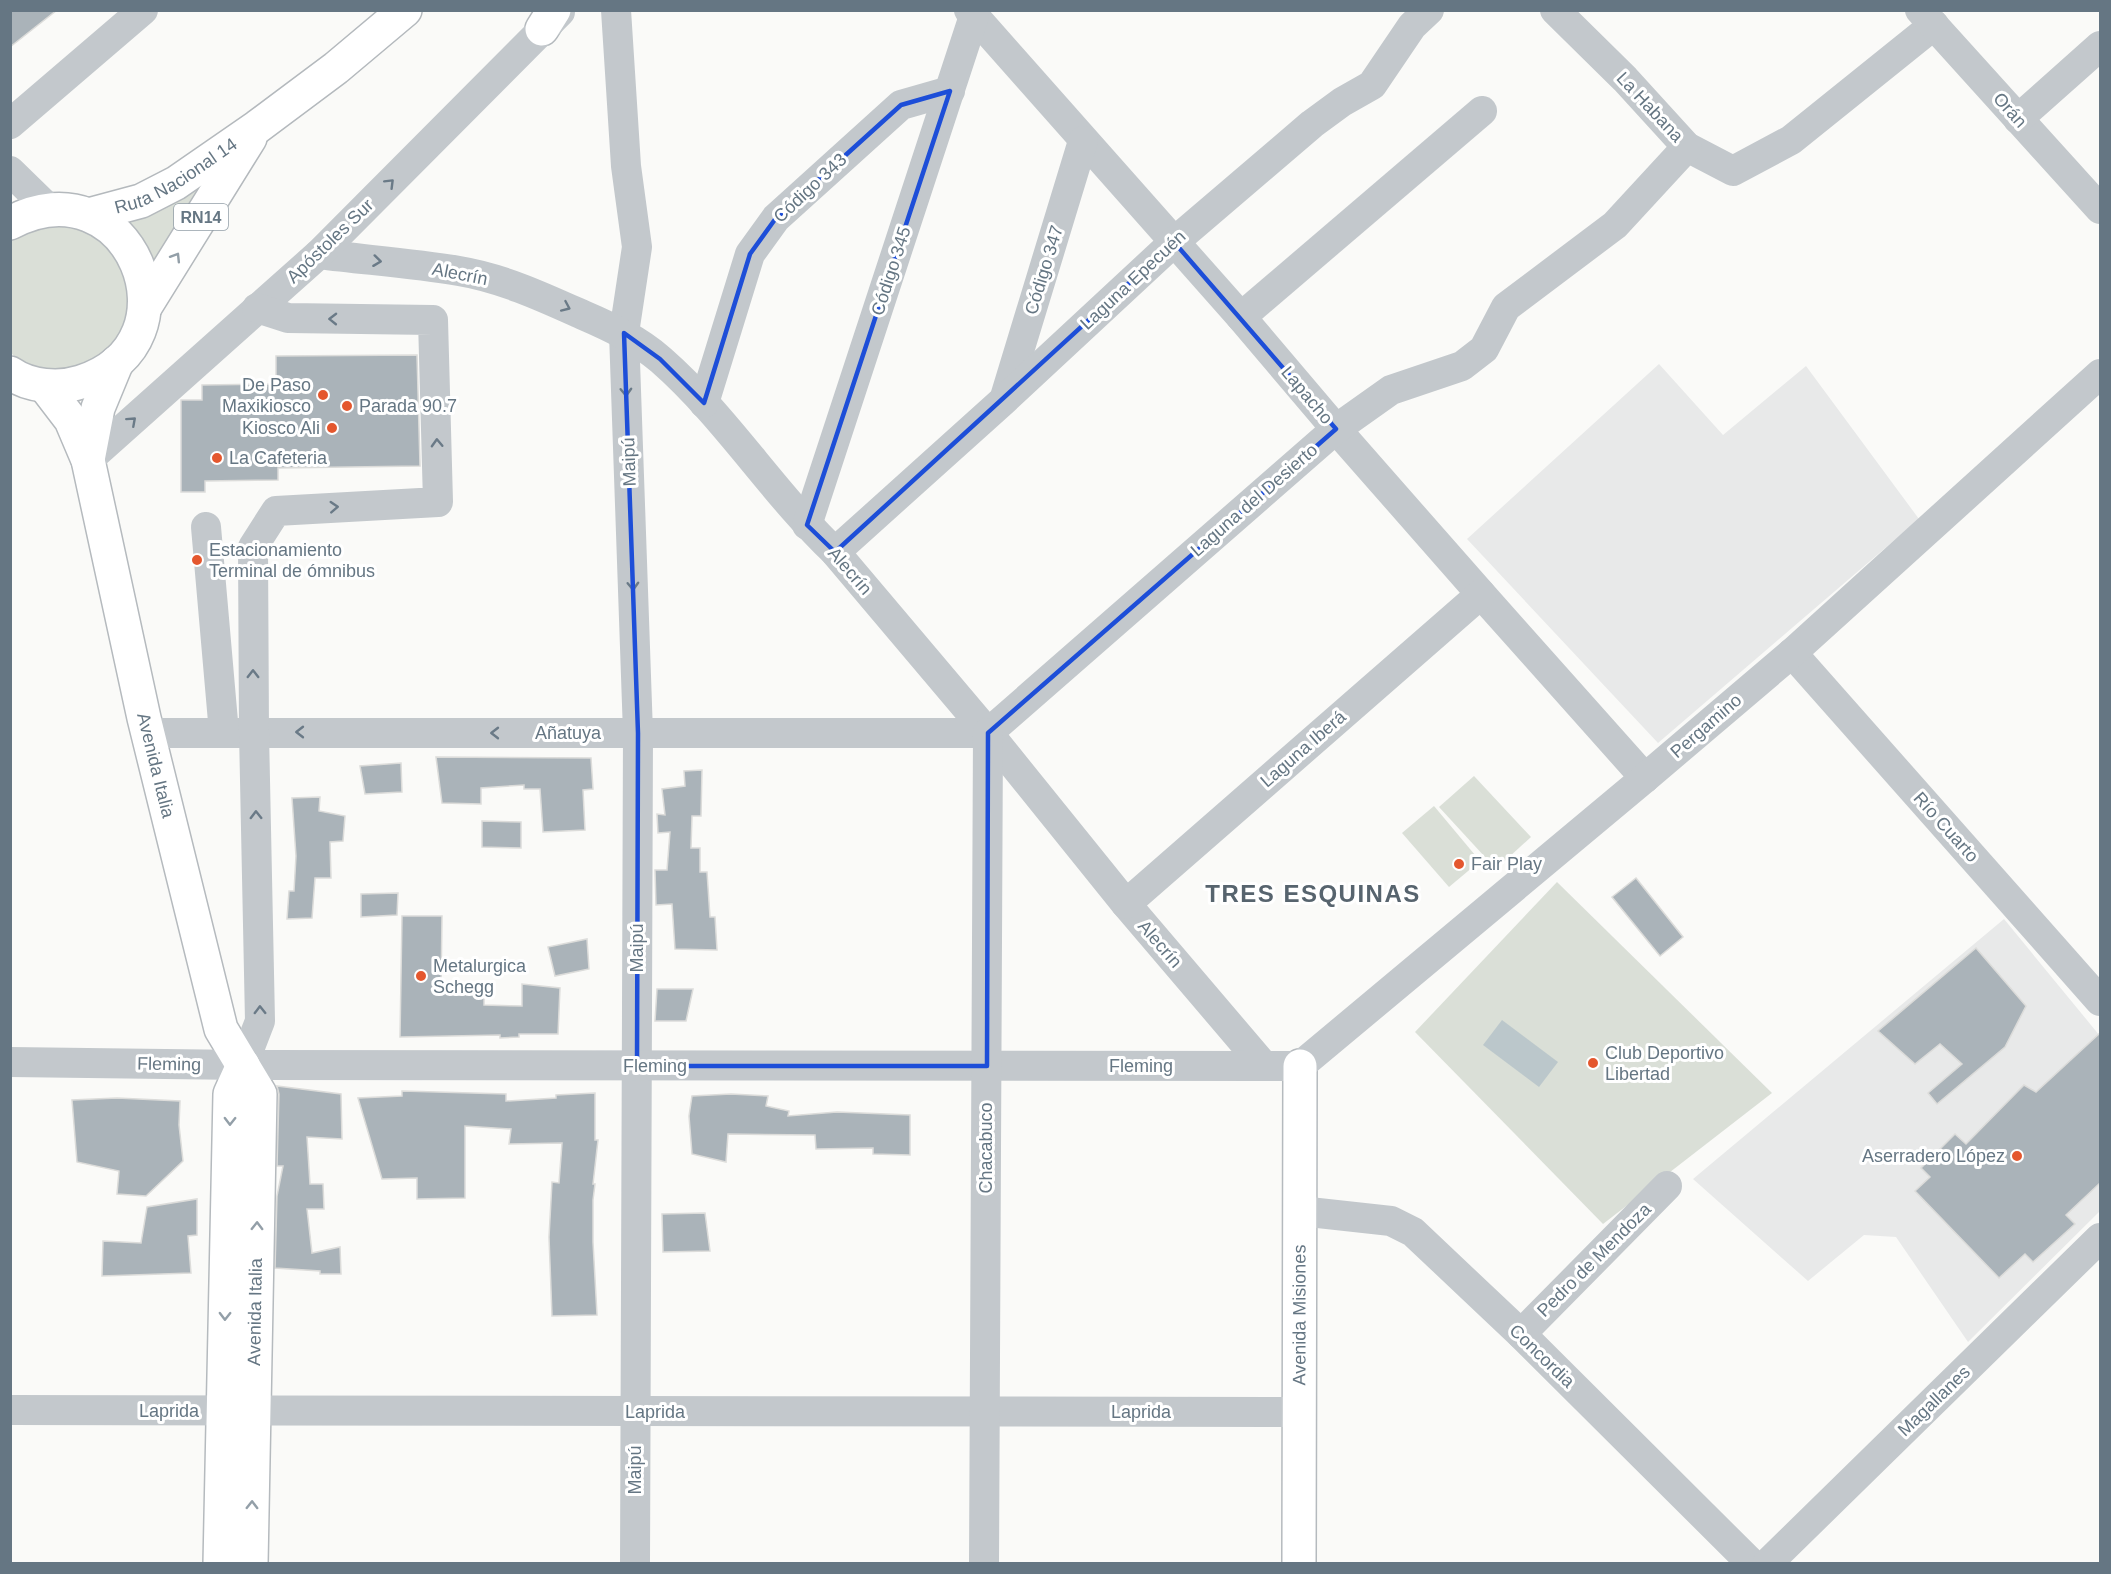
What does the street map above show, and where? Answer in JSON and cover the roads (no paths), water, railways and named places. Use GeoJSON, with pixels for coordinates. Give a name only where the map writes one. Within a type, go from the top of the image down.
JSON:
{"type":"FeatureCollection","features":[{"type":"Feature","properties":{"kind":"main road","name":"Ruta Nacional 14"},"geometry":{"type":"LineString","coordinates":[[89,215],[141,201],[176,183],[257,127],[336,68],[405,10]]}},
{"type":"Feature","properties":{"kind":"main road","name":"Ruta Nacional 14"},"geometry":{"type":"LineString","coordinates":[[145,307],[257,127]]}},
{"type":"Feature","properties":{"kind":"main road","name":"Ruta Nacional 14"},"geometry":{"type":"LineString","coordinates":[[10,223],[26,214],[49,209],[69,210],[89,215],[114,230],[132,252],[143,278],[145,307],[140,328],[130,346],[117,362],[96,377],[71,385],[20,378]]}},
{"type":"Feature","properties":{"kind":"main road","name":"Avenida Italia"},"geometry":{"type":"LineString","coordinates":[[88,460],[98,408],[117,362]]}},
{"type":"Feature","properties":{"kind":"main road","name":"Avenida Italia"},"geometry":{"type":"LineString","coordinates":[[20,378],[71,420],[88,460],[147,733],[221,1029],[243,1065],[230,1094],[238,1411],[251,1563]]}},
{"type":"Feature","properties":{"kind":"main road","name":"Avenida Misiones"},"geometry":{"type":"LineString","coordinates":[[1299,1563],[1300,1066]]}},
{"type":"Feature","properties":{"kind":"main road","name":"Avenida Italia"},"geometry":{"type":"LineString","coordinates":[[220,1563],[238,1411]]}},
{"type":"Feature","properties":{"kind":"street"},"geometry":{"type":"LineString","coordinates":[[10,124],[143,10]]}},
{"type":"Feature","properties":{"kind":"street","name":"Maipú"},"geometry":{"type":"LineString","coordinates":[[616,10],[626,166],[637,247],[624,333],[638,733],[635,1563]]}},
{"type":"Feature","properties":{"kind":"street","name":"Laguna Epecuén"},"geometry":{"type":"LineString","coordinates":[[835,552],[1174,242],[1312,124],[1342,102],[1372,85],[1412,26],[1429,10]]}},
{"type":"Feature","properties":{"kind":"street","name":"La Habana"},"geometry":{"type":"LineString","coordinates":[[1555,10],[1625,79],[1687,147],[1733,171],[1791,140],[1927,18]]}},
{"type":"Feature","properties":{"kind":"street","name":"Lapacho"},"geometry":{"type":"LineString","coordinates":[[971,13],[1241,317],[1481,594],[1646,778]]}},
{"type":"Feature","properties":{"kind":"street","name":"Código 345"},"geometry":{"type":"LineString","coordinates":[[807,525],[950,92],[971,13]]}},
{"type":"Feature","properties":{"kind":"street","name":"Apóstoles Sur"},"geometry":{"type":"LineString","coordinates":[[88,460],[319,254],[553,17]]}},
{"type":"Feature","properties":{"kind":"street","name":"Orán"},"geometry":{"type":"LineString","coordinates":[[1927,18],[2100,209]]}},
{"type":"Feature","properties":{"kind":"street"},"geometry":{"type":"LineString","coordinates":[[2018,118],[2100,46]]}},
{"type":"Feature","properties":{"kind":"street","name":"Código 343"},"geometry":{"type":"LineString","coordinates":[[704,402],[750,254],[776,218],[901,105],[950,92]]}},
{"type":"Feature","properties":{"kind":"street"},"geometry":{"type":"LineString","coordinates":[[1241,317],[1482,111]]}},
{"type":"Feature","properties":{"kind":"street","name":"Código 347"},"geometry":{"type":"LineString","coordinates":[[1004,399],[1083,141]]}},
{"type":"Feature","properties":{"kind":"street","name":"Laguna del Desierto"},"geometry":{"type":"LineString","coordinates":[[988,733],[1336,429],[1392,390],[1462,366],[1484,349],[1506,307],[1615,225],[1687,147]]}},
{"type":"Feature","properties":{"kind":"street"},"geometry":{"type":"LineString","coordinates":[[10,171],[49,209]]}},
{"type":"Feature","properties":{"kind":"street","name":"Alecrín"},"geometry":{"type":"LineString","coordinates":[[319,254],[460,271],[501,282],[542,296],[624,333],[660,359],[704,402],[807,525],[835,552],[988,733],[1126,904],[1264,1066]]}},
{"type":"Feature","properties":{"kind":"street","name":"Avenida Italia"},"geometry":{"type":"LineString","coordinates":[[243,1065],[260,1021],[253,547],[276,511],[438,502],[433,320],[288,318],[257,308]]}},
{"type":"Feature","properties":{"kind":"street","name":"Pergamino"},"geometry":{"type":"LineString","coordinates":[[1300,1066],[1646,778],[2094,389]]}},
{"type":"Feature","properties":{"kind":"street"},"geometry":{"type":"LineString","coordinates":[[206,526],[224,733]]}},
{"type":"Feature","properties":{"kind":"street","name":"Laguna Iberá"},"geometry":{"type":"LineString","coordinates":[[1126,904],[1481,594]]}},
{"type":"Feature","properties":{"kind":"street","name":"Río Cuarto"},"geometry":{"type":"LineString","coordinates":[[1792,653],[2100,1001]]}},
{"type":"Feature","properties":{"kind":"street","name":"Añatuya"},"geometry":{"type":"LineString","coordinates":[[147,733],[988,733]]}},
{"type":"Feature","properties":{"kind":"street","name":"Chacabuco"},"geometry":{"type":"LineString","coordinates":[[984,1563],[988,733]]}},
{"type":"Feature","properties":{"kind":"street","name":"Fleming"},"geometry":{"type":"LineString","coordinates":[[10,1062],[243,1065],[1300,1066]]}},
{"type":"Feature","properties":{"kind":"street","name":"Pedro de Mendoza"},"geometry":{"type":"LineString","coordinates":[[1521,1334],[1667,1186]]}},
{"type":"Feature","properties":{"kind":"street","name":"Concordia"},"geometry":{"type":"LineString","coordinates":[[1300,1211],[1391,1221],[1413,1232],[1521,1334],[1752,1563]]}},
{"type":"Feature","properties":{"kind":"street","name":"Magallanes"},"geometry":{"type":"LineString","coordinates":[[1767,1563],[2100,1238]]}},
{"type":"Feature","properties":{"kind":"street","name":"Laprida"},"geometry":{"type":"LineString","coordinates":[[10,1410],[1300,1412]]}},
{"type":"Feature","properties":{"kind":"place","name":"De Paso Maxikiosco"},"geometry":{"type":"Point","coordinates":[323,395]}},
{"type":"Feature","properties":{"kind":"place","name":"Parada 90.7"},"geometry":{"type":"Point","coordinates":[347,406]}},
{"type":"Feature","properties":{"kind":"place","name":"Kiosco Ali"},"geometry":{"type":"Point","coordinates":[332,428]}},
{"type":"Feature","properties":{"kind":"place","name":"La Cafeteria"},"geometry":{"type":"Point","coordinates":[217,458]}},
{"type":"Feature","properties":{"kind":"place","name":"Estacionamiento Terminal de ómnibus"},"geometry":{"type":"Point","coordinates":[197,560]}},
{"type":"Feature","properties":{"kind":"place","name":"Fair Play"},"geometry":{"type":"Point","coordinates":[1459,864]}},
{"type":"Feature","properties":{"kind":"place","name":"Metalurgica Schegg"},"geometry":{"type":"Point","coordinates":[421,976]}},
{"type":"Feature","properties":{"kind":"place","name":"Club Deportivo Libertad"},"geometry":{"type":"Point","coordinates":[1593,1063]}},
{"type":"Feature","properties":{"kind":"place","name":"Aserradero López"},"geometry":{"type":"Point","coordinates":[2017,1156]}},
{"type":"Feature","properties":{"kind":"district","name":"TRES ESQUINAS"},"geometry":{"type":"Point","coordinates":[1313,893]}}]}
